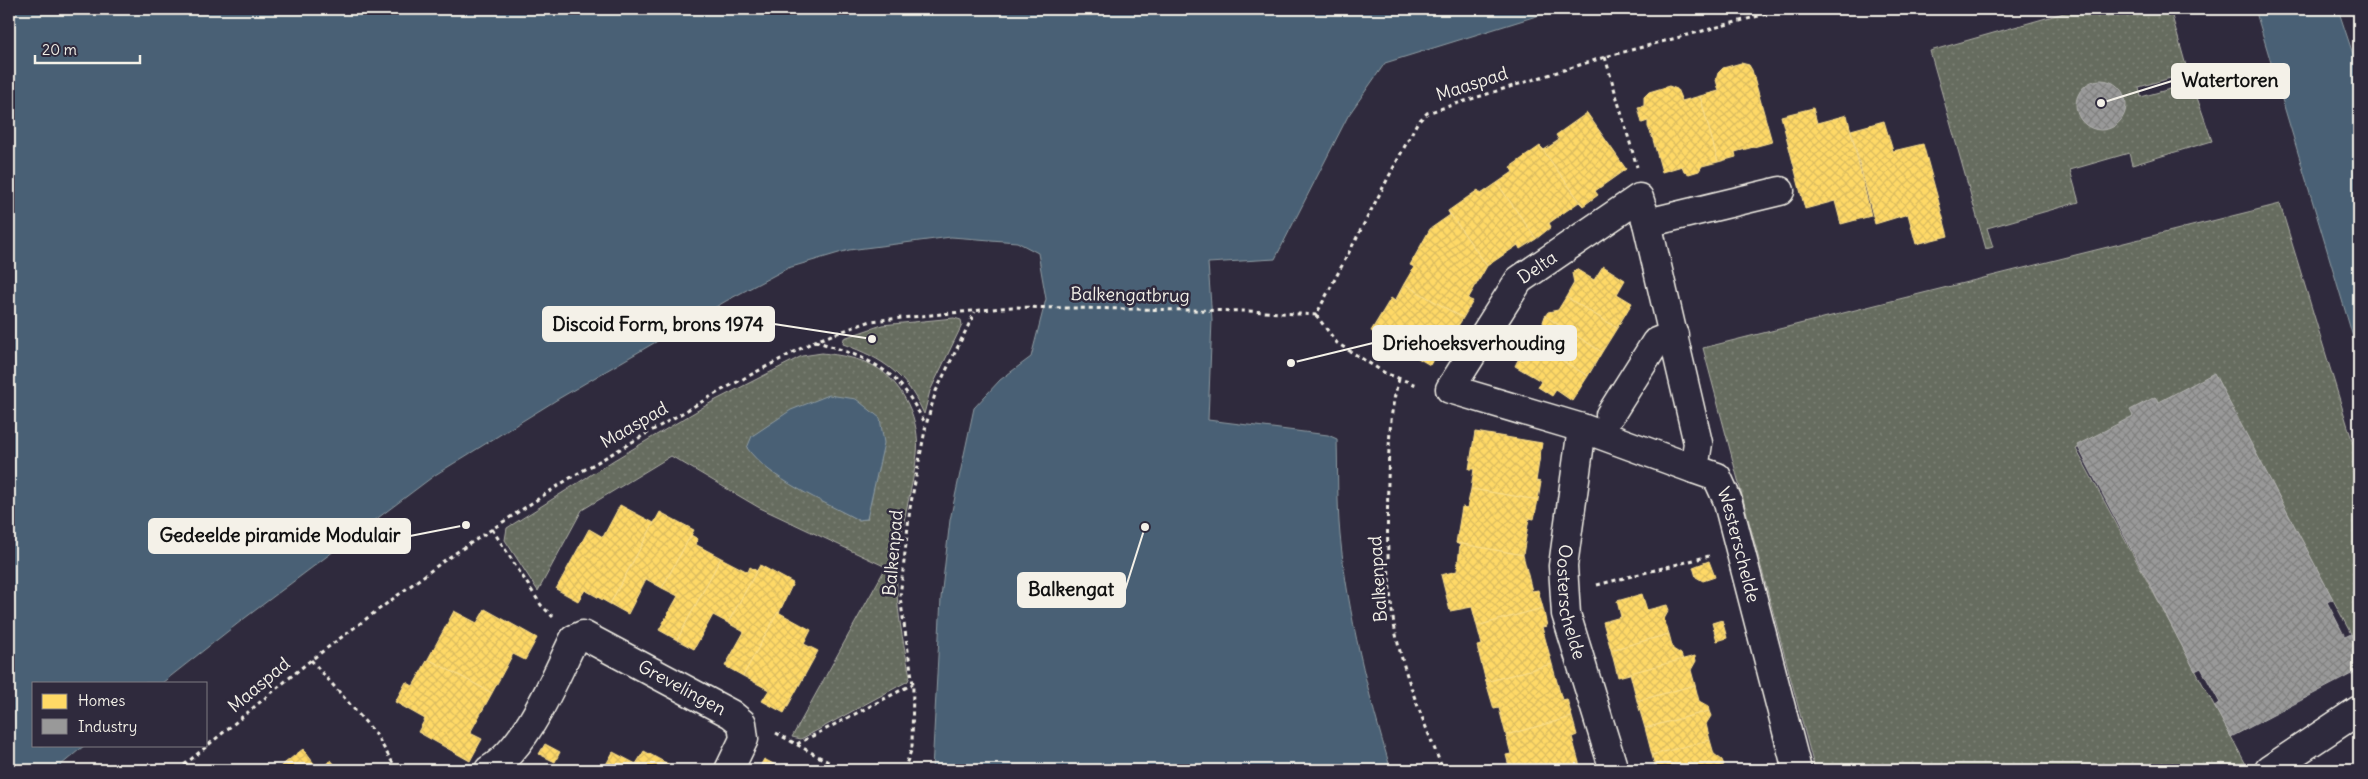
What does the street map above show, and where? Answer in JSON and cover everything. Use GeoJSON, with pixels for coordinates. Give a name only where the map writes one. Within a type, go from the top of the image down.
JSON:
{"type":"FeatureCollection","features":[{"type":"Feature","properties":{"kind":"street"},"geometry":{"type":"LineString","coordinates":[[1647,223],[1780,191]]}},
{"type":"Feature","properties":{"kind":"street"},"geometry":{"type":"LineString","coordinates":[[1450,389],[1582,428],[1694,469],[1698,443],[1674,335],[1647,223],[1639,198]]}},
{"type":"Feature","properties":{"kind":"street","name":"Delta"},"geometry":{"type":"LineString","coordinates":[[1450,389],[1519,280],[1639,198]]}},
{"type":"Feature","properties":{"kind":"street"},"geometry":{"type":"LineString","coordinates":[[1610,415],[1656,342],[1674,335]]}},
{"type":"Feature","properties":{"kind":"street","name":"Oosterschelde"},"geometry":{"type":"LineString","coordinates":[[1582,428],[1563,566],[1564,594],[1566,614],[1614,770]]}},
{"type":"Feature","properties":{"kind":"street","name":"Westerschelde"},"geometry":{"type":"LineString","coordinates":[[1694,469],[1717,477],[1727,499],[1797,770]]}},
{"type":"Feature","properties":{"kind":"street","name":"Grevelingen"},"geometry":{"type":"LineString","coordinates":[[574,638],[583,635],[742,722],[744,739],[729,770]]}},
{"type":"Feature","properties":{"kind":"street"},"geometry":{"type":"LineString","coordinates":[[489,770],[518,742],[534,718],[574,638]]}},
{"type":"Feature","properties":{"kind":"street"},"geometry":{"type":"LineString","coordinates":[[2269,770],[2359,710]]}},
{"type":"Feature","properties":{"kind":"path","name":"Maaspad"},"geometry":{"type":"LineString","coordinates":[[1316,315],[1417,124],[1427,113],[1605,57],[1785,9]]}},
{"type":"Feature","properties":{"kind":"path"},"geometry":{"type":"LineString","coordinates":[[1605,57],[1641,180],[1639,198]]}},
{"type":"Feature","properties":{"kind":"path","name":"Maaspad"},"geometry":{"type":"LineString","coordinates":[[208,745],[311,660],[446,560],[570,478],[722,390],[815,341],[871,321],[1012,307]]}},
{"type":"Feature","properties":{"kind":"path","name":"Balkengatbrug"},"geometry":{"type":"LineString","coordinates":[[1012,307],[1247,311],[1316,315]]}},
{"type":"Feature","properties":{"kind":"path","name":"Balkenpad"},"geometry":{"type":"LineString","coordinates":[[904,770],[912,748],[914,684],[900,598],[910,508],[926,425],[936,391],[975,312]]}},
{"type":"Feature","properties":{"kind":"path"},"geometry":{"type":"LineString","coordinates":[[1316,315],[1337,343],[1399,379],[1414,385],[1450,389]]}},
{"type":"Feature","properties":{"kind":"path"},"geometry":{"type":"LineString","coordinates":[[815,341],[854,354],[878,365],[903,388],[926,425]]}},
{"type":"Feature","properties":{"kind":"path","name":"Balkenpad"},"geometry":{"type":"LineString","coordinates":[[1399,379],[1392,402],[1390,422],[1388,510],[1392,609],[1410,685],[1443,770]]}},
{"type":"Feature","properties":{"kind":"path"},"geometry":{"type":"LineString","coordinates":[[492,530],[541,604],[574,638]]}},
{"type":"Feature","properties":{"kind":"path"},"geometry":{"type":"LineString","coordinates":[[1564,594],[1739,548]]}},
{"type":"Feature","properties":{"kind":"path","name":"Maaspad"},"geometry":{"type":"LineString","coordinates":[[311,660],[375,733],[397,770]]}},
{"type":"Feature","properties":{"kind":"path"},"geometry":{"type":"LineString","coordinates":[[796,744],[914,684]]}},
{"type":"Feature","properties":{"kind":"path"},"geometry":{"type":"LineString","coordinates":[[742,722],[765,727],[843,770]]}},
{"type":"Feature","properties":{"kind":"path","name":"Maaspad"},"geometry":{"type":"LineString","coordinates":[[178,770],[207,746]]}},
{"type":"Feature","properties":{"kind":"green space"},"geometry":{"type":"Polygon","coordinates":[[[2078,9],[2170,9],[2188,73],[2139,87],[2141,97],[2192,83],[2212,141],[2132,165],[2129,153],[2070,170],[2079,202],[1987,228],[1993,247],[1986,249],[1930,51],[2078,9]]]}},
{"type":"Feature","properties":{"kind":"green space"},"geometry":{"type":"Polygon","coordinates":[[[2280,204],[2359,463],[2359,649],[2214,374],[2076,449],[2249,770],[1815,770],[1703,348],[2280,204]]]}},
{"type":"Feature","properties":{"kind":"green space"},"geometry":{"type":"Polygon","coordinates":[[[954,318],[961,320],[962,325],[930,391],[924,414],[910,388],[892,370],[882,362],[843,344],[844,338],[882,325],[954,318]]]}},
{"type":"Feature","properties":{"kind":"green space"},"geometry":{"type":"Polygon","coordinates":[[[822,353],[849,357],[868,363],[884,373],[901,392],[913,416],[916,429],[917,454],[900,541],[897,570],[898,610],[910,676],[908,681],[801,739],[792,737],[886,567],[758,507],[671,456],[582,510],[538,591],[505,540],[507,528],[614,460],[712,402],[802,356],[822,353]],[[782,478],[858,520],[867,519],[868,511],[782,478]]]}},
{"type":"Feature","properties":{"kind":"water"},"geometry":{"type":"Polygon","coordinates":[[[9,9],[1559,9],[1385,63],[1348,116],[1275,259],[1208,263],[1212,320],[1208,420],[1328,435],[1337,439],[1339,523],[1348,595],[1374,712],[1391,770],[932,770],[941,598],[950,520],[974,408],[1000,380],[1031,357],[1046,299],[1038,253],[1017,242],[951,237],[849,250],[788,268],[726,301],[558,399],[435,475],[163,682],[32,682],[32,746],[84,746],[55,770],[9,770],[9,9]]]}},
{"type":"Feature","properties":{"kind":"water"},"geometry":{"type":"Polygon","coordinates":[[[2255,9],[2338,9],[2359,72],[2359,357],[2255,9]]]}},
{"type":"Feature","properties":{"kind":"water"},"geometry":{"type":"Polygon","coordinates":[[[829,395],[856,399],[880,418],[884,443],[867,519],[858,520],[798,489],[769,470],[747,448],[752,436],[791,410],[829,395]]]}},
{"type":"Feature","properties":{"kind":"building: Homes"},"geometry":{"type":"Polygon","coordinates":[[[1741,63],[1749,65],[1752,70],[1772,142],[1735,152],[1736,157],[1718,162],[1700,96],[1719,91],[1716,80],[1718,73],[1723,68],[1741,63]]]}},
{"type":"Feature","properties":{"kind":"building: Homes"},"geometry":{"type":"Polygon","coordinates":[[[1669,86],[1677,89],[1682,101],[1700,96],[1718,162],[1702,166],[1699,171],[1689,174],[1684,171],[1682,166],[1662,172],[1648,127],[1648,121],[1642,123],[1638,107],[1644,106],[1644,97],[1649,92],[1669,86]]]}},
{"type":"Feature","properties":{"kind":"building: Homes"},"geometry":{"type":"Polygon","coordinates":[[[1813,108],[1817,123],[1847,115],[1871,216],[1841,224],[1835,201],[1805,209],[1781,116],[1813,108]]]}},
{"type":"Feature","properties":{"kind":"building: Homes"},"geometry":{"type":"Polygon","coordinates":[[[1587,113],[1626,169],[1595,191],[1598,195],[1583,206],[1540,146],[1544,150],[1559,140],[1556,135],[1587,113]]]}},
{"type":"Feature","properties":{"kind":"building: Homes"},"geometry":{"type":"Polygon","coordinates":[[[1884,121],[1893,151],[1923,144],[1948,236],[1916,244],[1908,214],[1875,224],[1851,130],[1884,121]]]}},
{"type":"Feature","properties":{"kind":"building: Homes"},"geometry":{"type":"Polygon","coordinates":[[[1540,146],[1583,206],[1579,202],[1549,223],[1551,227],[1536,239],[1497,183],[1513,172],[1510,167],[1540,146]]]}},
{"type":"Feature","properties":{"kind":"building: Homes"},"geometry":{"type":"Polygon","coordinates":[[[1497,183],[1536,239],[1520,249],[1518,245],[1487,266],[1448,211],[1478,190],[1481,194],[1497,183]]]}},
{"type":"Feature","properties":{"kind":"building: Homes"},"geometry":{"type":"Polygon","coordinates":[[[1448,211],[1487,266],[1468,299],[1473,301],[1463,318],[1404,284],[1414,267],[1410,265],[1430,229],[1450,215],[1448,211]]]}},
{"type":"Feature","properties":{"kind":"building: Homes"},"geometry":{"type":"Polygon","coordinates":[[[1603,266],[1625,280],[1617,294],[1632,303],[1617,328],[1566,297],[1574,283],[1572,273],[1576,269],[1594,280],[1603,266]]]}},
{"type":"Feature","properties":{"kind":"building: Homes"},"geometry":{"type":"Polygon","coordinates":[[[1404,284],[1463,318],[1453,334],[1449,332],[1430,365],[1371,331],[1391,298],[1395,301],[1404,284]]]}},
{"type":"Feature","properties":{"kind":"building: Homes"},"geometry":{"type":"Polygon","coordinates":[[[1566,297],[1617,328],[1602,352],[1545,316],[1548,312],[1558,310],[1566,297]]]}},
{"type":"Feature","properties":{"kind":"building: Homes"},"geometry":{"type":"Polygon","coordinates":[[[1545,316],[1602,352],[1588,376],[1536,345],[1545,331],[1543,322],[1545,316]]]}},
{"type":"Feature","properties":{"kind":"building: Homes"},"geometry":{"type":"Polygon","coordinates":[[[1536,345],[1588,376],[1572,401],[1556,390],[1552,396],[1538,387],[1541,381],[1515,366],[1518,360],[1528,358],[1536,345]]]}},
{"type":"Feature","properties":{"kind":"building: Homes"},"geometry":{"type":"Polygon","coordinates":[[[1475,432],[1542,443],[1536,481],[1541,482],[1538,500],[1471,489],[1474,469],[1469,469],[1475,432]]]}},
{"type":"Feature","properties":{"kind":"building: Homes"},"geometry":{"type":"Polygon","coordinates":[[[1471,489],[1538,500],[1534,519],[1529,518],[1523,555],[1456,543],[1462,507],[1467,508],[1471,489]]]}},
{"type":"Feature","properties":{"kind":"building: Homes"},"geometry":{"type":"Polygon","coordinates":[[[620,505],[654,523],[610,604],[585,590],[578,601],[556,589],[589,529],[603,537],[620,505]]]}},
{"type":"Feature","properties":{"kind":"building: Homes"},"geometry":{"type":"Polygon","coordinates":[[[660,512],[694,530],[662,588],[646,579],[628,614],[610,604],[660,512]]]}},
{"type":"Feature","properties":{"kind":"building: Homes"},"geometry":{"type":"Polygon","coordinates":[[[691,535],[698,539],[695,544],[721,558],[677,640],[659,630],[678,596],[662,588],[691,535]]]}},
{"type":"Feature","properties":{"kind":"building: Homes"},"geometry":{"type":"Polygon","coordinates":[[[1456,543],[1523,555],[1532,591],[1538,590],[1543,608],[1477,626],[1472,607],[1450,611],[1441,575],[1457,571],[1460,545],[1456,543]]]}},
{"type":"Feature","properties":{"kind":"building: Homes"},"geometry":{"type":"Polygon","coordinates":[[[721,558],[748,572],[750,567],[757,571],[728,623],[713,615],[694,649],[677,640],[721,558]]]}},
{"type":"Feature","properties":{"kind":"building: Homes"},"geometry":{"type":"Polygon","coordinates":[[[1709,561],[1715,577],[1703,581],[1696,577],[1693,567],[1709,561]]]}},
{"type":"Feature","properties":{"kind":"building: Homes"},"geometry":{"type":"Polygon","coordinates":[[[760,565],[793,583],[779,613],[743,676],[725,666],[744,632],[728,623],[760,565]]]}},
{"type":"Feature","properties":{"kind":"building: Homes"},"geometry":{"type":"Polygon","coordinates":[[[1642,594],[1647,610],[1667,605],[1669,610],[1664,619],[1669,634],[1611,650],[1603,622],[1621,617],[1617,601],[1642,594]]]}},
{"type":"Feature","properties":{"kind":"building: Homes"},"geometry":{"type":"Polygon","coordinates":[[[1543,608],[1547,626],[1542,627],[1552,664],[1486,682],[1477,646],[1482,645],[1477,626],[1543,608]]]}},
{"type":"Feature","properties":{"kind":"building: Homes"},"geometry":{"type":"Polygon","coordinates":[[[485,609],[537,638],[525,660],[513,654],[492,693],[428,659],[454,611],[477,623],[485,609]]]}},
{"type":"Feature","properties":{"kind":"building: Homes"},"geometry":{"type":"Polygon","coordinates":[[[778,612],[811,630],[804,644],[818,651],[784,713],[762,701],[769,690],[743,676],[778,612]]]}},
{"type":"Feature","properties":{"kind":"building: Homes"},"geometry":{"type":"Polygon","coordinates":[[[1722,620],[1727,638],[1717,641],[1712,623],[1722,620]]]}},
{"type":"Feature","properties":{"kind":"building: Homes"},"geometry":{"type":"Polygon","coordinates":[[[1669,634],[1673,649],[1681,654],[1683,660],[1618,677],[1611,650],[1669,634]]]}},
{"type":"Feature","properties":{"kind":"building: Homes"},"geometry":{"type":"Polygon","coordinates":[[[1695,656],[1696,661],[1691,670],[1695,685],[1637,701],[1630,673],[1695,656]]]}},
{"type":"Feature","properties":{"kind":"building: Homes"},"geometry":{"type":"Polygon","coordinates":[[[428,659],[492,693],[470,733],[482,739],[470,761],[418,732],[425,719],[395,702],[406,682],[413,686],[428,659]]]}},
{"type":"Feature","properties":{"kind":"building: Homes"},"geometry":{"type":"Polygon","coordinates":[[[1552,664],[1562,700],[1567,699],[1572,717],[1506,735],[1499,708],[1494,709],[1486,682],[1552,664]]]}},
{"type":"Feature","properties":{"kind":"building: Homes"},"geometry":{"type":"Polygon","coordinates":[[[1695,685],[1699,701],[1708,706],[1709,711],[1645,728],[1637,701],[1695,685]]]}},
{"type":"Feature","properties":{"kind":"building: Homes"},"geometry":{"type":"Polygon","coordinates":[[[1709,711],[1711,716],[1706,724],[1710,740],[1652,755],[1645,728],[1709,711]]]}},
{"type":"Feature","properties":{"kind":"building: Homes"},"geometry":{"type":"Polygon","coordinates":[[[1572,717],[1577,735],[1572,737],[1581,770],[1510,770],[1506,755],[1511,754],[1506,735],[1572,717]]]}},
{"type":"Feature","properties":{"kind":"building: Homes"},"geometry":{"type":"Polygon","coordinates":[[[1710,740],[1714,754],[1722,760],[1724,765],[1707,770],[1656,770],[1652,755],[1710,740]]]}},
{"type":"Feature","properties":{"kind":"building: Homes"},"geometry":{"type":"Polygon","coordinates":[[[545,744],[560,752],[555,762],[539,754],[545,744]]]}},
{"type":"Feature","properties":{"kind":"building: Homes"},"geometry":{"type":"Polygon","coordinates":[[[303,749],[319,770],[276,770],[303,749]]]}},
{"type":"Feature","properties":{"kind":"building: Homes"},"geometry":{"type":"Polygon","coordinates":[[[644,751],[679,770],[603,770],[613,752],[636,764],[644,751]]]}},
{"type":"Feature","properties":{"kind":"building: Homes"},"geometry":{"type":"Polygon","coordinates":[[[764,759],[785,770],[758,770],[764,759]]]}},
{"type":"Feature","properties":{"kind":"building: Homes"},"geometry":{"type":"Polygon","coordinates":[[[331,760],[339,770],[319,770],[331,760]]]}},
{"type":"Feature","properties":{"kind":"building: Industry"},"geometry":{"type":"Polygon","coordinates":[[[2096,80],[2106,80],[2119,87],[2126,100],[2126,110],[2119,123],[2106,130],[2096,130],[2087,126],[2080,119],[2076,110],[2076,100],[2080,91],[2087,84],[2096,80]]]}},
{"type":"Feature","properties":{"kind":"building: Industry"},"geometry":{"type":"Polygon","coordinates":[[[2214,373],[2333,599],[2327,602],[2345,637],[2351,634],[2359,650],[2359,670],[2231,737],[2214,706],[2220,703],[2201,668],[2195,671],[2077,445],[2133,416],[2130,410],[2155,397],[2159,402],[2214,373]]]}},
{"type":"Feature","properties":{"kind":"place","name":"Watertoren"},"geometry":{"type":"Point","coordinates":[2101,103]}},
{"type":"Feature","properties":{"kind":"place","name":"Discoid Form, brons 1974"},"geometry":{"type":"Point","coordinates":[872,339]}},
{"type":"Feature","properties":{"kind":"place","name":"Driehoeksverhouding"},"geometry":{"type":"Point","coordinates":[1291,363]}},
{"type":"Feature","properties":{"kind":"place","name":"Gedeelde piramide Modulair"},"geometry":{"type":"Point","coordinates":[466,525]}},
{"type":"Feature","properties":{"kind":"place","name":"Balkengat"},"geometry":{"type":"Point","coordinates":[1145,527]}}]}
